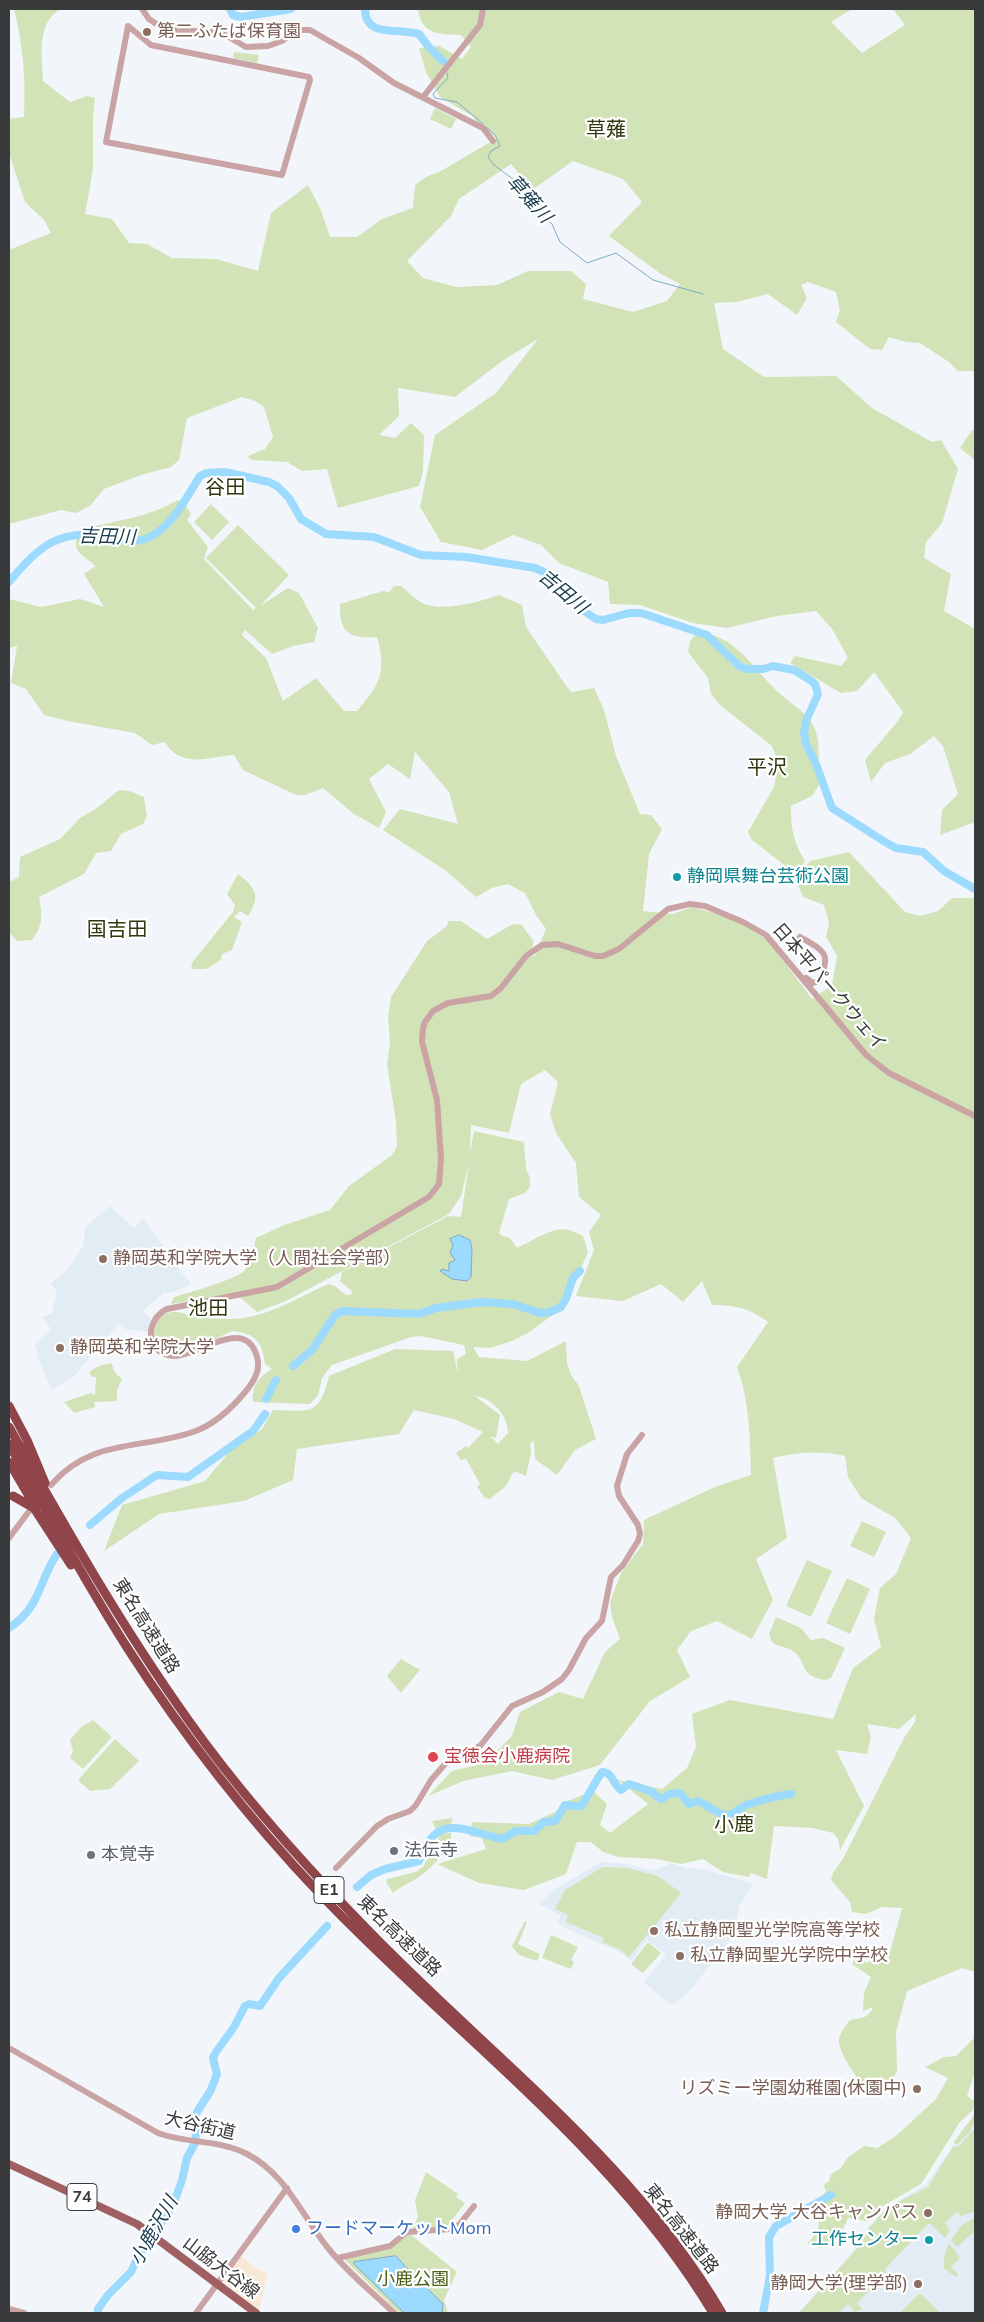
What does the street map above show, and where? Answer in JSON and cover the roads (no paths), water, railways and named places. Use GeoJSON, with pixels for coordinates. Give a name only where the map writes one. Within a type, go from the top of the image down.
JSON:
{"type":"FeatureCollection","features":[{"type":"Feature","properties":{"kind":"highway"},"geometry":{"type":"LineString","coordinates":[[9,1406],[40,1468],[53,1503]]}},
{"type":"Feature","properties":{"kind":"highway","name":"東名高速道路"},"geometry":{"type":"LineString","coordinates":[[9,1426],[124,1624],[157,1676],[208,1747],[265,1818],[362,1925],[537,2092],[617,2174],[673,2241],[711,2302],[713,2313]]}},
{"type":"Feature","properties":{"kind":"highway","name":"東名高速道路"},"geometry":{"type":"LineString","coordinates":[[9,1444],[81,1572],[127,1648],[195,1746],[280,1851],[360,1934],[527,2094],[607,2174],[722,2313]]}},
{"type":"Feature","properties":{"kind":"highway"},"geometry":{"type":"LineString","coordinates":[[9,1462],[46,1526]]}},
{"type":"Feature","properties":{"kind":"highway"},"geometry":{"type":"LineString","coordinates":[[13,1496],[34,1508],[127,1648]]}},
{"type":"Feature","properties":{"kind":"main road","name":"山脇大谷線"},"geometry":{"type":"LineString","coordinates":[[9,2164],[104,2207],[154,2236],[256,2313]]}},
{"type":"Feature","properties":{"kind":"street"},"geometry":{"type":"LineString","coordinates":[[142,9],[149,19],[164,29],[222,33],[246,47],[268,46],[282,41],[298,30],[310,30],[360,58],[383,76],[483,128],[493,141]]}},
{"type":"Feature","properties":{"kind":"street"},"geometry":{"type":"LineString","coordinates":[[424,97],[480,25],[483,9]]}},
{"type":"Feature","properties":{"kind":"street"},"geometry":{"type":"LineString","coordinates":[[128,26],[151,45],[308,76],[310,80],[303,101],[282,175],[106,142],[128,26]]}},
{"type":"Feature","properties":{"kind":"street","name":"日本平パークウェイ"},"geometry":{"type":"LineString","coordinates":[[51,1485],[68,1467],[96,1452],[177,1436],[199,1429],[225,1412],[254,1381],[258,1369],[257,1356],[251,1346],[238,1338],[224,1339],[177,1356],[167,1355],[158,1350],[152,1342],[150,1333],[152,1323],[159,1314],[167,1309],[277,1287],[414,1207],[436,1190],[441,1169],[438,1111],[434,1086],[423,1049],[422,1034],[428,1017],[439,1007],[448,1003],[491,996],[501,988],[526,956],[542,945],[558,944],[595,956],[602,956],[619,949],[664,911],[690,904],[712,909],[761,931],[793,966],[860,1049],[881,1068],[975,1116]]}},
{"type":"Feature","properties":{"kind":"street"},"geometry":{"type":"LineString","coordinates":[[800,937],[819,947],[824,952],[826,963],[813,991]]}},
{"type":"Feature","properties":{"kind":"street"},"geometry":{"type":"LineString","coordinates":[[793,966],[810,981],[819,981]]}},
{"type":"Feature","properties":{"kind":"street"},"geometry":{"type":"LineString","coordinates":[[336,1868],[377,1826],[388,1819],[410,1811],[416,1805],[431,1780],[446,1763],[480,1746],[512,1706],[543,1692],[562,1679],[569,1670],[586,1638],[602,1621],[611,1577],[624,1565],[640,1534],[638,1525],[619,1496],[617,1486],[627,1454],[642,1435]]}},
{"type":"Feature","properties":{"kind":"street"},"geometry":{"type":"LineString","coordinates":[[9,1538],[30,1510]]}},
{"type":"Feature","properties":{"kind":"street","name":"大谷街道"},"geometry":{"type":"LineString","coordinates":[[9,2048],[158,2133],[169,2138],[219,2143],[248,2154],[265,2165],[287,2188],[327,2247],[394,2313]]}},
{"type":"Feature","properties":{"kind":"street"},"geometry":{"type":"LineString","coordinates":[[196,2313],[287,2188]]}},
{"type":"Feature","properties":{"kind":"street"},"geometry":{"type":"LineString","coordinates":[[338,2258],[390,2246],[407,2232],[450,2229],[459,2224],[474,2206]]}},
{"type":"Feature","properties":{"kind":"street"},"geometry":{"type":"LineString","coordinates":[[9,2308],[24,2313]]}},
{"type":"Feature","properties":{"kind":"water"},"geometry":{"type":"Polygon","coordinates":[[[459,1235],[470,1240],[472,1249],[471,1277],[467,1281],[452,1279],[440,1271],[442,1269],[449,1271],[449,1263],[455,1260],[450,1253],[453,1245],[450,1239],[459,1235]]]}},
{"type":"Feature","properties":{"kind":"water"},"geometry":{"type":"Polygon","coordinates":[[[396,2256],[405,2266],[396,2272],[395,2275],[401,2276],[401,2272],[406,2267],[443,2304],[442,2313],[404,2313],[354,2264],[354,2262],[396,2256]]]}},
{"type":"Feature","properties":{"kind":"waterway","name":"草薙川"},"geometry":{"type":"LineString","coordinates":[[230,9],[233,15],[241,17],[291,9]]}},
{"type":"Feature","properties":{"kind":"waterway","name":"草薙川"},"geometry":{"type":"LineString","coordinates":[[365,9],[371,25],[385,30],[419,34],[443,61]]}},
{"type":"Feature","properties":{"kind":"waterway","name":"草薙川"},"geometry":{"type":"LineString","coordinates":[[443,61],[445,67]]}},
{"type":"Feature","properties":{"kind":"waterway","name":"草薙川"},"geometry":{"type":"LineString","coordinates":[[447,73],[448,78],[433,94],[435,98],[457,102],[483,124]]}},
{"type":"Feature","properties":{"kind":"waterway","name":"草薙川"},"geometry":{"type":"LineString","coordinates":[[486,127],[495,135],[500,146],[491,151],[488,157],[494,165],[521,185],[532,208],[552,224],[560,242],[587,263],[616,253],[653,280],[703,294]]}},
{"type":"Feature","properties":{"kind":"waterway","name":"吉田川"},"geometry":{"type":"LineString","coordinates":[[9,582],[39,551],[50,543],[62,538],[74,535],[89,535],[133,541],[150,537],[166,526],[200,476],[206,473],[225,472],[269,482],[277,486],[289,498],[301,519],[326,534],[374,537],[421,555],[466,557],[535,568],[544,572],[584,611],[596,619],[603,620],[629,613],[641,613],[707,635],[739,666],[747,669],[763,669],[773,666],[794,670],[815,684],[818,694],[806,721],[804,733],[806,744],[816,764],[832,808],[896,848],[923,852],[944,871],[975,889]]}},
{"type":"Feature","properties":{"kind":"waterway"},"geometry":{"type":"LineString","coordinates":[[293,1366],[312,1350],[335,1315],[342,1311],[419,1314],[436,1308],[481,1302],[513,1304],[540,1313],[550,1312],[561,1307],[566,1299],[573,1278],[580,1271]]}},
{"type":"Feature","properties":{"kind":"waterway"},"geometry":{"type":"LineString","coordinates":[[266,1399],[276,1380]]}},
{"type":"Feature","properties":{"kind":"waterway"},"geometry":{"type":"LineString","coordinates":[[90,1525],[122,1498],[157,1475],[188,1477],[253,1431],[265,1414]]}},
{"type":"Feature","properties":{"kind":"waterway"},"geometry":{"type":"LineString","coordinates":[[9,1628],[27,1612],[33,1603],[57,1554]]}},
{"type":"Feature","properties":{"kind":"waterway","name":"小鹿沢川"},"geometry":{"type":"LineString","coordinates":[[357,1887],[371,1875],[385,1869],[419,1861],[426,1845],[434,1835],[443,1830],[452,1828],[463,1829],[502,1839],[516,1831],[534,1831],[544,1822],[555,1821],[565,1805],[581,1806],[602,1772],[611,1776],[621,1790],[629,1784],[650,1791],[661,1799],[670,1794],[680,1793],[689,1804],[698,1801],[726,1815],[752,1803],[791,1794]]}},
{"type":"Feature","properties":{"kind":"waterway","name":"小鹿沢川"},"geometry":{"type":"LineString","coordinates":[[98,2313],[98,2309],[108,2295],[131,2272],[139,2255],[167,2215],[175,2200],[187,2158],[195,2143],[194,2123],[197,2112],[211,2090],[217,2074],[213,2058],[216,2052],[234,2027],[245,2006],[249,2004],[260,2006],[279,1978],[327,1926]]}},
{"type":"Feature","properties":{"kind":"waterway"},"geometry":{"type":"LineString","coordinates":[[763,2313],[770,2276],[769,2237],[776,2226],[831,2195]]}},
{"type":"Feature","properties":{"kind":"place","name":"第二ふたば保育園"},"geometry":{"type":"Point","coordinates":[147,32]}},
{"type":"Feature","properties":{"kind":"place","name":"静岡県舞台芸術公園"},"geometry":{"type":"Point","coordinates":[677,877]}},
{"type":"Feature","properties":{"kind":"place","name":"静岡英和学院大学（人間社会学部）"},"geometry":{"type":"Point","coordinates":[103,1259]}},
{"type":"Feature","properties":{"kind":"place","name":"静岡英和学院大学"},"geometry":{"type":"Point","coordinates":[60,1348]}},
{"type":"Feature","properties":{"kind":"place","name":"宝徳会小鹿病院"},"geometry":{"type":"Point","coordinates":[433,1757]}},
{"type":"Feature","properties":{"kind":"place","name":"法伝寺"},"geometry":{"type":"Point","coordinates":[394,1851]}},
{"type":"Feature","properties":{"kind":"place","name":"本覚寺"},"geometry":{"type":"Point","coordinates":[91,1855]}},
{"type":"Feature","properties":{"kind":"place","name":"私立静岡聖光学院高等学校"},"geometry":{"type":"Point","coordinates":[654,1931]}},
{"type":"Feature","properties":{"kind":"place","name":"私立静岡聖光学院中学校"},"geometry":{"type":"Point","coordinates":[680,1956]}},
{"type":"Feature","properties":{"kind":"place","name":"リズミー学園幼稚園(休園中)"},"geometry":{"type":"Point","coordinates":[917,2089]}},
{"type":"Feature","properties":{"kind":"place","name":"静岡大学 大谷キャンパス"},"geometry":{"type":"Point","coordinates":[928,2213]}},
{"type":"Feature","properties":{"kind":"place","name":"フードマーケットMom"},"geometry":{"type":"Point","coordinates":[296,2229]}},
{"type":"Feature","properties":{"kind":"place","name":"工作センター"},"geometry":{"type":"Point","coordinates":[929,2240]}},
{"type":"Feature","properties":{"kind":"place","name":"静岡大学(理学部)"},"geometry":{"type":"Point","coordinates":[918,2284]}},
{"type":"Feature","properties":{"kind":"district","name":"草薙"},"geometry":{"type":"Point","coordinates":[606,130]}},
{"type":"Feature","properties":{"kind":"district","name":"谷田"},"geometry":{"type":"Point","coordinates":[225,488]}},
{"type":"Feature","properties":{"kind":"district","name":"平沢"},"geometry":{"type":"Point","coordinates":[767,768]}},
{"type":"Feature","properties":{"kind":"district","name":"国吉田"},"geometry":{"type":"Point","coordinates":[117,930]}},
{"type":"Feature","properties":{"kind":"district","name":"池田"},"geometry":{"type":"Point","coordinates":[208,1309]}},
{"type":"Feature","properties":{"kind":"district","name":"小鹿"},"geometry":{"type":"Point","coordinates":[734,1825]}},
{"type":"Feature","properties":{"kind":"park label","name":"小鹿公園"},"geometry":{"type":"Point","coordinates":[413,2280]}}]}
